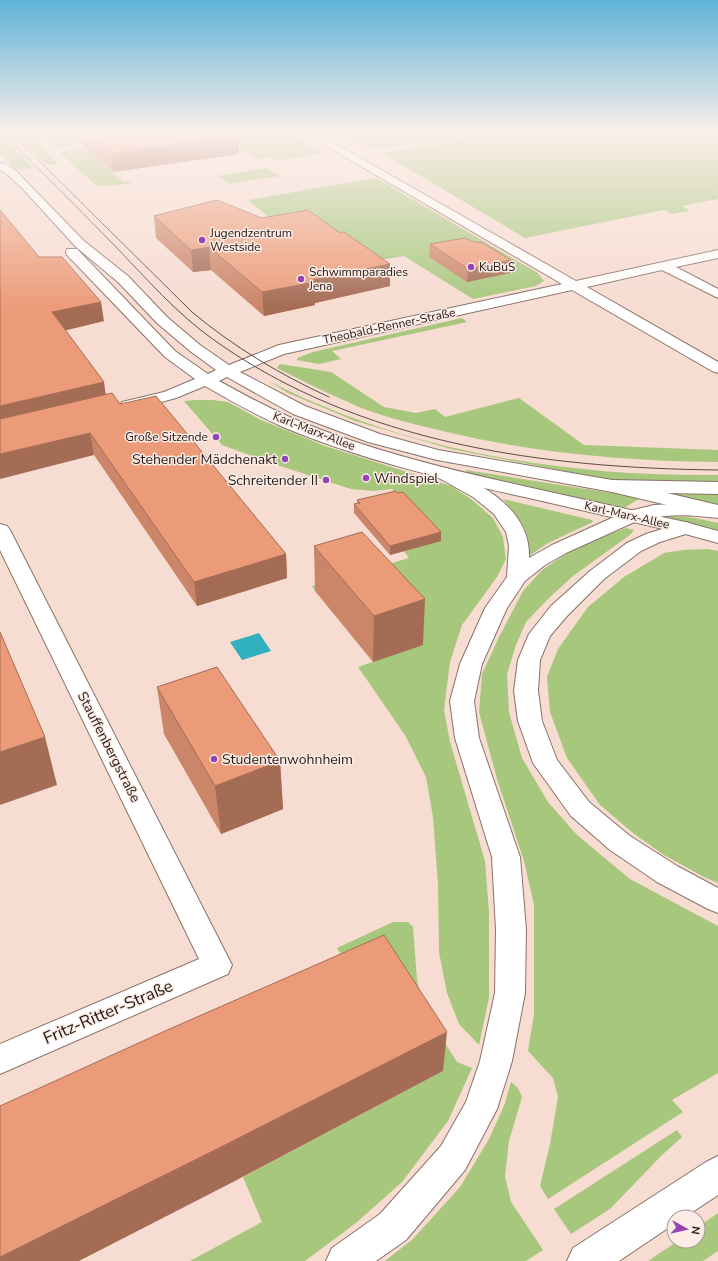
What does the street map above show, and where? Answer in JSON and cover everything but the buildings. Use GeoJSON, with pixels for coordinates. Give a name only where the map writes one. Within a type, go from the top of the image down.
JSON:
{"type":"FeatureCollection","features":[{"type":"Feature","properties":{"kind":"street","name":"Karl-Marx-Allee"},"geometry":{"type":"LineString","coordinates":[[16,190],[100,283],[170,354],[206,380],[246,403],[312,432],[370,452],[444,473],[685,528],[718,537]]}},
{"type":"Feature","properties":{"kind":"street","name":"Karl-Marx-Allee"},"geometry":{"type":"LineString","coordinates":[[31,190],[80,244],[123,279],[162,320],[195,348],[227,371],[299,410],[374,438],[437,455],[612,486],[718,511]]}},
{"type":"Feature","properties":{"kind":"street"},"geometry":{"type":"LineString","coordinates":[[409,190],[718,368]]}},
{"type":"Feature","properties":{"kind":"street","name":"Theobald-Renner-Straße"},"geometry":{"type":"LineString","coordinates":[[116,409],[170,395],[280,350],[718,254]]}},
{"type":"Feature","properties":{"kind":"street"},"geometry":{"type":"LineString","coordinates":[[664,266],[718,294]]}},
{"type":"Feature","properties":{"kind":"street"},"geometry":{"type":"LineString","coordinates":[[444,473],[491,500],[505,514],[514,530],[519,546],[517,577]]}},
{"type":"Feature","properties":{"kind":"street"},"geometry":{"type":"LineString","coordinates":[[612,486],[718,488]]}},
{"type":"Feature","properties":{"kind":"street"},"geometry":{"type":"LineString","coordinates":[[345,1261],[393,1227],[453,1158],[480,1109],[496,1061],[510,994],[511,930],[506,857],[467,738],[462,701],[471,664],[496,608],[517,577],[538,561],[599,530],[645,512],[674,509],[718,511]]}},
{"type":"Feature","properties":{"kind":"street"},"geometry":{"type":"LineString","coordinates":[[685,528],[653,538],[634,547],[597,575],[573,597],[540,634],[529,660],[526,691],[530,721],[546,763],[580,808],[620,843],[667,874],[718,901]]}},
{"type":"Feature","properties":{"kind":"street","name":"Stauffenbergstraße"},"geometry":{"type":"LineString","coordinates":[[0,530],[217,965]]}},
{"type":"Feature","properties":{"kind":"street","name":"Fritz-Ritter-Straße"},"geometry":{"type":"LineString","coordinates":[[0,1059],[217,965]]}},
{"type":"Feature","properties":{"kind":"street"},"geometry":{"type":"LineString","coordinates":[[586,1261],[718,1174]]}},
{"type":"Feature","properties":{"kind":"green space"},"geometry":{"type":"Polygon","coordinates":[[[307,190],[396,190],[538,273],[544,281],[536,286],[473,299],[404,256],[361,263],[289,234],[248,200],[307,190]]]}},
{"type":"Feature","properties":{"kind":"green space"},"geometry":{"type":"Polygon","coordinates":[[[444,190],[718,190],[718,199],[682,206],[690,211],[672,214],[664,210],[525,238],[444,190]]]}},
{"type":"Feature","properties":{"kind":"green space"},"geometry":{"type":"Polygon","coordinates":[[[462,318],[467,322],[332,351],[341,359],[319,364],[297,360],[297,358],[313,352],[462,318]]]}},
{"type":"Feature","properties":{"kind":"green space"},"geometry":{"type":"Polygon","coordinates":[[[280,364],[331,372],[384,407],[416,413],[435,409],[445,417],[519,398],[584,445],[718,450],[718,462],[615,458],[514,445],[447,432],[391,418],[359,407],[277,368],[280,364]]]}},
{"type":"Feature","properties":{"kind":"green space"},"geometry":{"type":"Polygon","coordinates":[[[269,381],[321,405],[375,426],[430,442],[488,455],[545,465],[603,471],[718,475],[718,482],[622,482],[451,449],[355,421],[288,393],[269,381]]]}},
{"type":"Feature","properties":{"kind":"green space"},"geometry":{"type":"Polygon","coordinates":[[[196,400],[228,402],[261,420],[325,446],[451,486],[471,499],[493,518],[503,537],[506,559],[497,577],[462,625],[450,662],[444,710],[450,742],[485,861],[489,912],[489,998],[479,1045],[459,1024],[447,993],[439,952],[438,884],[433,817],[426,777],[405,735],[358,667],[423,644],[315,591],[312,586],[409,558],[404,551],[440,541],[392,489],[373,491],[351,489],[268,462],[222,445],[184,401],[196,400]]]}},
{"type":"Feature","properties":{"kind":"green space"},"geometry":{"type":"Polygon","coordinates":[[[466,470],[637,497],[639,499],[624,508],[616,508],[467,473],[466,470]]]}},
{"type":"Feature","properties":{"kind":"green space"},"geometry":{"type":"Polygon","coordinates":[[[670,490],[718,492],[718,505],[668,494],[670,490]]]}},
{"type":"Feature","properties":{"kind":"green space"},"geometry":{"type":"Polygon","coordinates":[[[503,499],[592,520],[593,522],[548,543],[529,556],[528,539],[523,525],[503,499]]]}},
{"type":"Feature","properties":{"kind":"green space"},"geometry":{"type":"Polygon","coordinates":[[[672,516],[695,518],[718,523],[718,531],[665,519],[665,517],[672,516]]]}},
{"type":"Feature","properties":{"kind":"green space"},"geometry":{"type":"Polygon","coordinates":[[[626,528],[634,530],[630,535],[573,576],[526,622],[516,645],[507,674],[509,712],[522,758],[548,802],[577,835],[630,879],[718,926],[718,1073],[672,1100],[683,1112],[548,1199],[540,1186],[550,1144],[558,1097],[553,1078],[528,1051],[534,1014],[534,905],[524,861],[497,779],[479,712],[482,674],[523,591],[542,570],[563,556],[589,542],[626,528]]]}},
{"type":"Feature","properties":{"kind":"green space"},"geometry":{"type":"Polygon","coordinates":[[[708,549],[718,551],[718,883],[664,855],[633,833],[600,805],[567,758],[550,712],[547,677],[558,649],[588,607],[624,577],[664,553],[683,550],[708,549]]]}},
{"type":"Feature","properties":{"kind":"green space"},"geometry":{"type":"Polygon","coordinates":[[[393,922],[408,922],[413,927],[417,980],[424,1010],[457,1062],[472,1068],[448,1121],[402,1182],[356,1223],[305,1261],[190,1261],[262,1222],[243,1177],[443,1071],[359,985],[337,948],[393,922]]]}},
{"type":"Feature","properties":{"kind":"green space"},"geometry":{"type":"Polygon","coordinates":[[[511,1082],[518,1088],[522,1097],[509,1141],[505,1176],[511,1202],[543,1250],[526,1261],[385,1261],[413,1239],[460,1187],[489,1139],[504,1106],[511,1082]]]}},
{"type":"Feature","properties":{"kind":"green space"},"geometry":{"type":"Polygon","coordinates":[[[677,1130],[682,1137],[662,1155],[610,1209],[571,1234],[554,1209],[677,1130]]]}},
{"type":"Feature","properties":{"kind":"green space"},"geometry":{"type":"Polygon","coordinates":[[[718,1213],[718,1251],[703,1261],[648,1261],[666,1249],[706,1249],[706,1221],[718,1213]]]}},
{"type":"Feature","properties":{"kind":"water"},"geometry":{"type":"Polygon","coordinates":[[[259,633],[271,651],[242,660],[230,642],[259,633]]]}},
{"type":"Feature","properties":{"kind":"tram line"},"geometry":{"type":"LineString","coordinates":[[59,190],[162,295],[200,330],[270,375],[330,404],[391,426],[455,443],[520,455],[586,463],[652,468],[718,470]]}},
{"type":"Feature","properties":{"kind":"tram line"},"geometry":{"type":"LineString","coordinates":[[68,190],[192,312],[208,325],[258,359],[292,379],[329,397]]}},
{"type":"Feature","properties":{"kind":"place","name":"Jugendzentrum Westside"},"geometry":{"type":"Point","coordinates":[202,240]}},
{"type":"Feature","properties":{"kind":"place","name":"KuBuS"},"geometry":{"type":"Point","coordinates":[471,267]}},
{"type":"Feature","properties":{"kind":"place","name":"Schwimmparadies Jena"},"geometry":{"type":"Point","coordinates":[301,279]}},
{"type":"Feature","properties":{"kind":"place","name":"Große Sitzende"},"geometry":{"type":"Point","coordinates":[216,437]}},
{"type":"Feature","properties":{"kind":"place","name":"Stehender Mädchenakt"},"geometry":{"type":"Point","coordinates":[285,459]}},
{"type":"Feature","properties":{"kind":"place","name":"Windspiel"},"geometry":{"type":"Point","coordinates":[366,478]}},
{"type":"Feature","properties":{"kind":"place","name":"Schreitender II"},"geometry":{"type":"Point","coordinates":[326,480]}},
{"type":"Feature","properties":{"kind":"place","name":"Studentenwohnheim"},"geometry":{"type":"Point","coordinates":[214,759]}}]}
